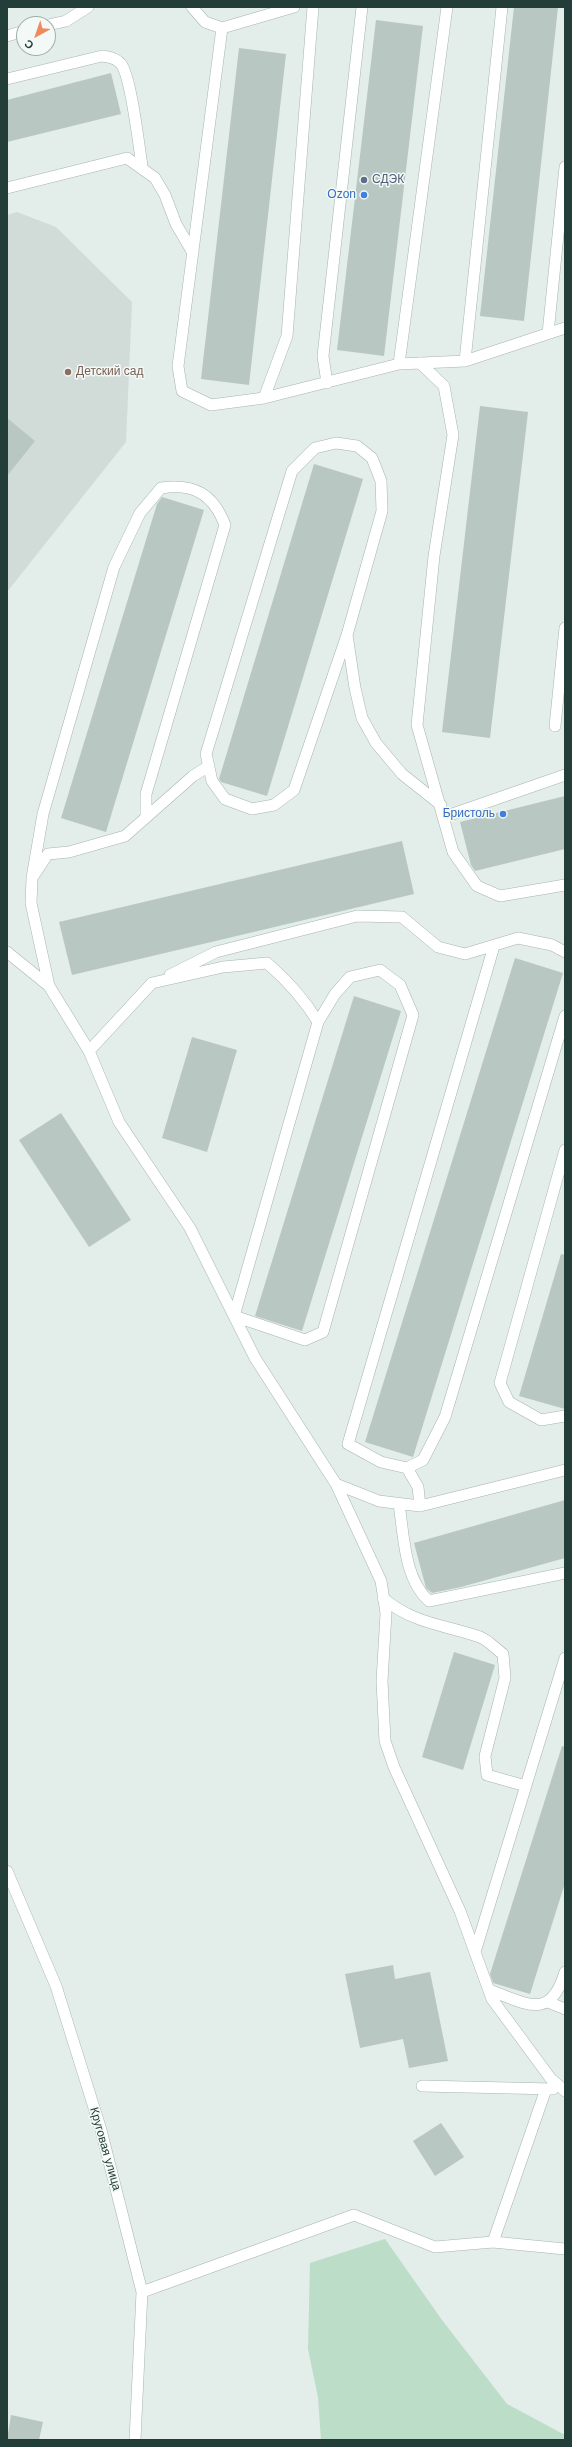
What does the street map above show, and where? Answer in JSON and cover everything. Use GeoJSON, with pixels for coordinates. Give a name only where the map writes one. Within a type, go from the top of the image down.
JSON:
{"type":"FeatureCollection","features":[{"type":"Feature","properties":{"kind":"lane"},"geometry":{"type":"LineString","coordinates":[[56,23],[66,21],[88,7]]}},
{"type":"Feature","properties":{"kind":"lane"},"geometry":{"type":"LineString","coordinates":[[192,7],[205,22],[222,28],[294,7]]}},
{"type":"Feature","properties":{"kind":"lane"},"geometry":{"type":"LineString","coordinates":[[264,398],[286,336],[313,7]]}},
{"type":"Feature","properties":{"kind":"lane"},"geometry":{"type":"LineString","coordinates":[[326,383],[323,356],[362,7]]}},
{"type":"Feature","properties":{"kind":"lane"},"geometry":{"type":"LineString","coordinates":[[399,364],[447,7]]}},
{"type":"Feature","properties":{"kind":"lane"},"geometry":{"type":"LineString","coordinates":[[465,361],[502,7]]}},
{"type":"Feature","properties":{"kind":"lane"},"geometry":{"type":"LineString","coordinates":[[222,28],[178,366],[182,391],[211,405],[264,398],[399,364],[465,361],[565,328]]}},
{"type":"Feature","properties":{"kind":"lane"},"geometry":{"type":"LineString","coordinates":[[7,79],[102,56],[116,59],[122,65],[132,104],[142,166]]}},
{"type":"Feature","properties":{"kind":"lane"},"geometry":{"type":"LineString","coordinates":[[7,188],[127,158],[142,166],[155,178],[165,195],[176,224],[193,253]]}},
{"type":"Feature","properties":{"kind":"lane"},"geometry":{"type":"LineString","coordinates":[[548,333],[565,167]]}},
{"type":"Feature","properties":{"kind":"lane"},"geometry":{"type":"LineString","coordinates":[[420,363],[444,386],[453,435],[434,556],[417,725],[441,805],[453,852],[477,886],[500,896],[565,885]]}},
{"type":"Feature","properties":{"kind":"lane"},"geometry":{"type":"LineString","coordinates":[[336,442],[357,446],[372,458],[381,481],[382,511],[347,635],[294,790],[274,805],[252,809],[225,799],[212,781],[206,754],[292,471],[315,448],[336,442]]}},
{"type":"Feature","properties":{"kind":"lane"},"geometry":{"type":"LineString","coordinates":[[146,817],[146,794],[226,525],[219,508],[202,492],[178,485],[161,488],[140,512],[114,567],[42,814],[32,878],[31,903],[49,986],[89,1051],[119,1122],[190,1228],[255,1358],[336,1484],[381,1581],[386,1613],[382,1681],[385,1741],[394,1767],[460,1911],[492,1999],[546,2073],[564,2090]]}},
{"type":"Feature","properties":{"kind":"lane"},"geometry":{"type":"LineString","coordinates":[[555,726],[565,628]]}},
{"type":"Feature","properties":{"kind":"lane"},"geometry":{"type":"LineString","coordinates":[[347,635],[362,718],[376,743],[402,774],[441,805]]}},
{"type":"Feature","properties":{"kind":"lane"},"geometry":{"type":"LineString","coordinates":[[32,878],[48,854],[69,852],[125,836],[193,776],[209,766]]}},
{"type":"Feature","properties":{"kind":"lane"},"geometry":{"type":"LineString","coordinates":[[444,817],[565,775]]}},
{"type":"Feature","properties":{"kind":"lane"},"geometry":{"type":"LineString","coordinates":[[89,1051],[152,984],[216,952],[357,916],[402,917],[438,947],[465,954],[518,938],[552,945],[565,952]]}},
{"type":"Feature","properties":{"kind":"lane"},"geometry":{"type":"LineString","coordinates":[[494,946],[348,1444],[381,1462],[407,1468],[423,1460],[445,1417],[565,1016]]}},
{"type":"Feature","properties":{"kind":"lane"},"geometry":{"type":"LineString","coordinates":[[7,952],[49,986]]}},
{"type":"Feature","properties":{"kind":"lane"},"geometry":{"type":"LineString","coordinates":[[152,984],[223,966],[267,963],[284,977],[305,1001],[318,1022]]}},
{"type":"Feature","properties":{"kind":"lane"},"geometry":{"type":"LineString","coordinates":[[380,970],[400,985],[413,1015],[323,1332],[305,1340],[234,1316],[318,1022],[335,994],[350,977],[380,970]]}},
{"type":"Feature","properties":{"kind":"lane"},"geometry":{"type":"LineString","coordinates":[[565,1150],[500,1383],[509,1402],[541,1420],[565,1416]]}},
{"type":"Feature","properties":{"kind":"lane"},"geometry":{"type":"LineString","coordinates":[[407,1468],[418,1487],[420,1506]]}},
{"type":"Feature","properties":{"kind":"lane"},"geometry":{"type":"LineString","coordinates":[[336,1484],[379,1501],[420,1506],[565,1470]]}},
{"type":"Feature","properties":{"kind":"lane"},"geometry":{"type":"LineString","coordinates":[[399,1504],[411,1572],[420,1593],[429,1602],[565,1573]]}},
{"type":"Feature","properties":{"kind":"lane"},"geometry":{"type":"LineString","coordinates":[[383,1598],[393,1607],[430,1625],[482,1638],[503,1654],[505,1678],[485,1756],[487,1775],[526,1786]]}},
{"type":"Feature","properties":{"kind":"lane"},"geometry":{"type":"LineString","coordinates":[[475,1952],[565,1658]]}},
{"type":"Feature","properties":{"kind":"lane","name":"Круговая улица"},"geometry":{"type":"LineString","coordinates":[[7,1871],[56,1986],[101,2130],[142,2292],[135,2440]]}},
{"type":"Feature","properties":{"kind":"lane"},"geometry":{"type":"LineString","coordinates":[[488,1990],[534,2006],[548,2002],[560,1990],[565,1972]]}},
{"type":"Feature","properties":{"kind":"lane"},"geometry":{"type":"LineString","coordinates":[[548,2002],[565,2009]]}},
{"type":"Feature","properties":{"kind":"lane"},"geometry":{"type":"LineString","coordinates":[[422,2086],[564,2090]]}},
{"type":"Feature","properties":{"kind":"lane"},"geometry":{"type":"LineString","coordinates":[[493,2242],[546,2089]]}},
{"type":"Feature","properties":{"kind":"lane"},"geometry":{"type":"LineString","coordinates":[[142,2292],[354,2215],[435,2247],[493,2242],[565,2249]]}},
{"type":"Feature","properties":{"kind":"shaded area","name":"Детский сад"},"geometry":{"type":"Polygon","coordinates":[[[17,212],[56,227],[132,302],[126,442],[7,592],[7,215],[17,212]]]}},
{"type":"Feature","properties":{"kind":"green space"},"geometry":{"type":"Polygon","coordinates":[[[385,2239],[442,2320],[507,2404],[565,2435],[565,2440],[321,2440],[318,2397],[308,2349],[310,2263],[385,2239]]]}},
{"type":"Feature","properties":{"kind":"building"},"geometry":{"type":"Polygon","coordinates":[[[514,7],[558,7],[524,321],[480,316],[514,7]]]}},
{"type":"Feature","properties":{"kind":"building"},"geometry":{"type":"Polygon","coordinates":[[[376,20],[423,26],[384,356],[337,350],[376,20]]]}},
{"type":"Feature","properties":{"kind":"building"},"geometry":{"type":"Polygon","coordinates":[[[239,48],[286,54],[249,385],[201,379],[239,48]]]}},
{"type":"Feature","properties":{"kind":"building"},"geometry":{"type":"Polygon","coordinates":[[[111,73],[121,114],[7,142],[7,100],[111,73]]]}},
{"type":"Feature","properties":{"kind":"building"},"geometry":{"type":"Polygon","coordinates":[[[480,406],[528,412],[490,738],[442,732],[480,406]]]}},
{"type":"Feature","properties":{"kind":"building"},"geometry":{"type":"Polygon","coordinates":[[[7,418],[35,441],[7,476],[7,418]]]}},
{"type":"Feature","properties":{"kind":"building"},"geometry":{"type":"Polygon","coordinates":[[[314,464],[363,479],[267,796],[221,782],[219,779],[314,464]]]}},
{"type":"Feature","properties":{"kind":"building"},"geometry":{"type":"Polygon","coordinates":[[[162,497],[204,510],[106,832],[61,818],[157,504],[162,497]]]}},
{"type":"Feature","properties":{"kind":"building"},"geometry":{"type":"Polygon","coordinates":[[[565,796],[565,849],[475,871],[471,865],[460,822],[565,796]]]}},
{"type":"Feature","properties":{"kind":"building"},"geometry":{"type":"Polygon","coordinates":[[[402,841],[414,894],[72,975],[59,922],[402,841]]]}},
{"type":"Feature","properties":{"kind":"building"},"geometry":{"type":"Polygon","coordinates":[[[515,958],[563,973],[413,1457],[365,1442],[515,958]]]}},
{"type":"Feature","properties":{"kind":"building"},"geometry":{"type":"Polygon","coordinates":[[[354,996],[401,1011],[302,1331],[255,1316],[354,996]]]}},
{"type":"Feature","properties":{"kind":"building"},"geometry":{"type":"Polygon","coordinates":[[[192,1037],[237,1050],[207,1152],[162,1138],[192,1037]]]}},
{"type":"Feature","properties":{"kind":"building"},"geometry":{"type":"Polygon","coordinates":[[[61,1113],[131,1220],[89,1247],[19,1140],[61,1113]]]}},
{"type":"Feature","properties":{"kind":"building"},"geometry":{"type":"Polygon","coordinates":[[[561,1254],[565,1255],[565,1409],[519,1396],[561,1254]]]}},
{"type":"Feature","properties":{"kind":"building"},"geometry":{"type":"Polygon","coordinates":[[[565,1500],[565,1558],[461,1587],[432,1593],[426,1588],[414,1543],[565,1500]]]}},
{"type":"Feature","properties":{"kind":"building"},"geometry":{"type":"Polygon","coordinates":[[[454,1652],[495,1665],[463,1770],[422,1757],[454,1652]]]}},
{"type":"Feature","properties":{"kind":"building"},"geometry":{"type":"Polygon","coordinates":[[[562,1746],[565,1747],[565,1883],[530,1994],[493,1983],[490,1974],[562,1746]]]}},
{"type":"Feature","properties":{"kind":"building"},"geometry":{"type":"Polygon","coordinates":[[[393,1965],[395,1979],[430,1972],[448,2061],[409,2068],[403,2039],[360,2048],[345,1974],[393,1965]]]}},
{"type":"Feature","properties":{"kind":"building"},"geometry":{"type":"Polygon","coordinates":[[[441,2123],[464,2157],[435,2176],[413,2141],[441,2123]]]}},
{"type":"Feature","properties":{"kind":"building"},"geometry":{"type":"Polygon","coordinates":[[[11,2415],[43,2422],[39,2440],[7,2440],[11,2415]]]}},
{"type":"Feature","properties":{"kind":"place","name":"СДЭК"},"geometry":{"type":"Point","coordinates":[364,180]}},
{"type":"Feature","properties":{"kind":"place","name":"Ozon"},"geometry":{"type":"Point","coordinates":[364,195]}},
{"type":"Feature","properties":{"kind":"place","name":"Детский сад"},"geometry":{"type":"Point","coordinates":[68,372]}},
{"type":"Feature","properties":{"kind":"place","name":"Бристоль"},"geometry":{"type":"Point","coordinates":[503,814]}}]}
